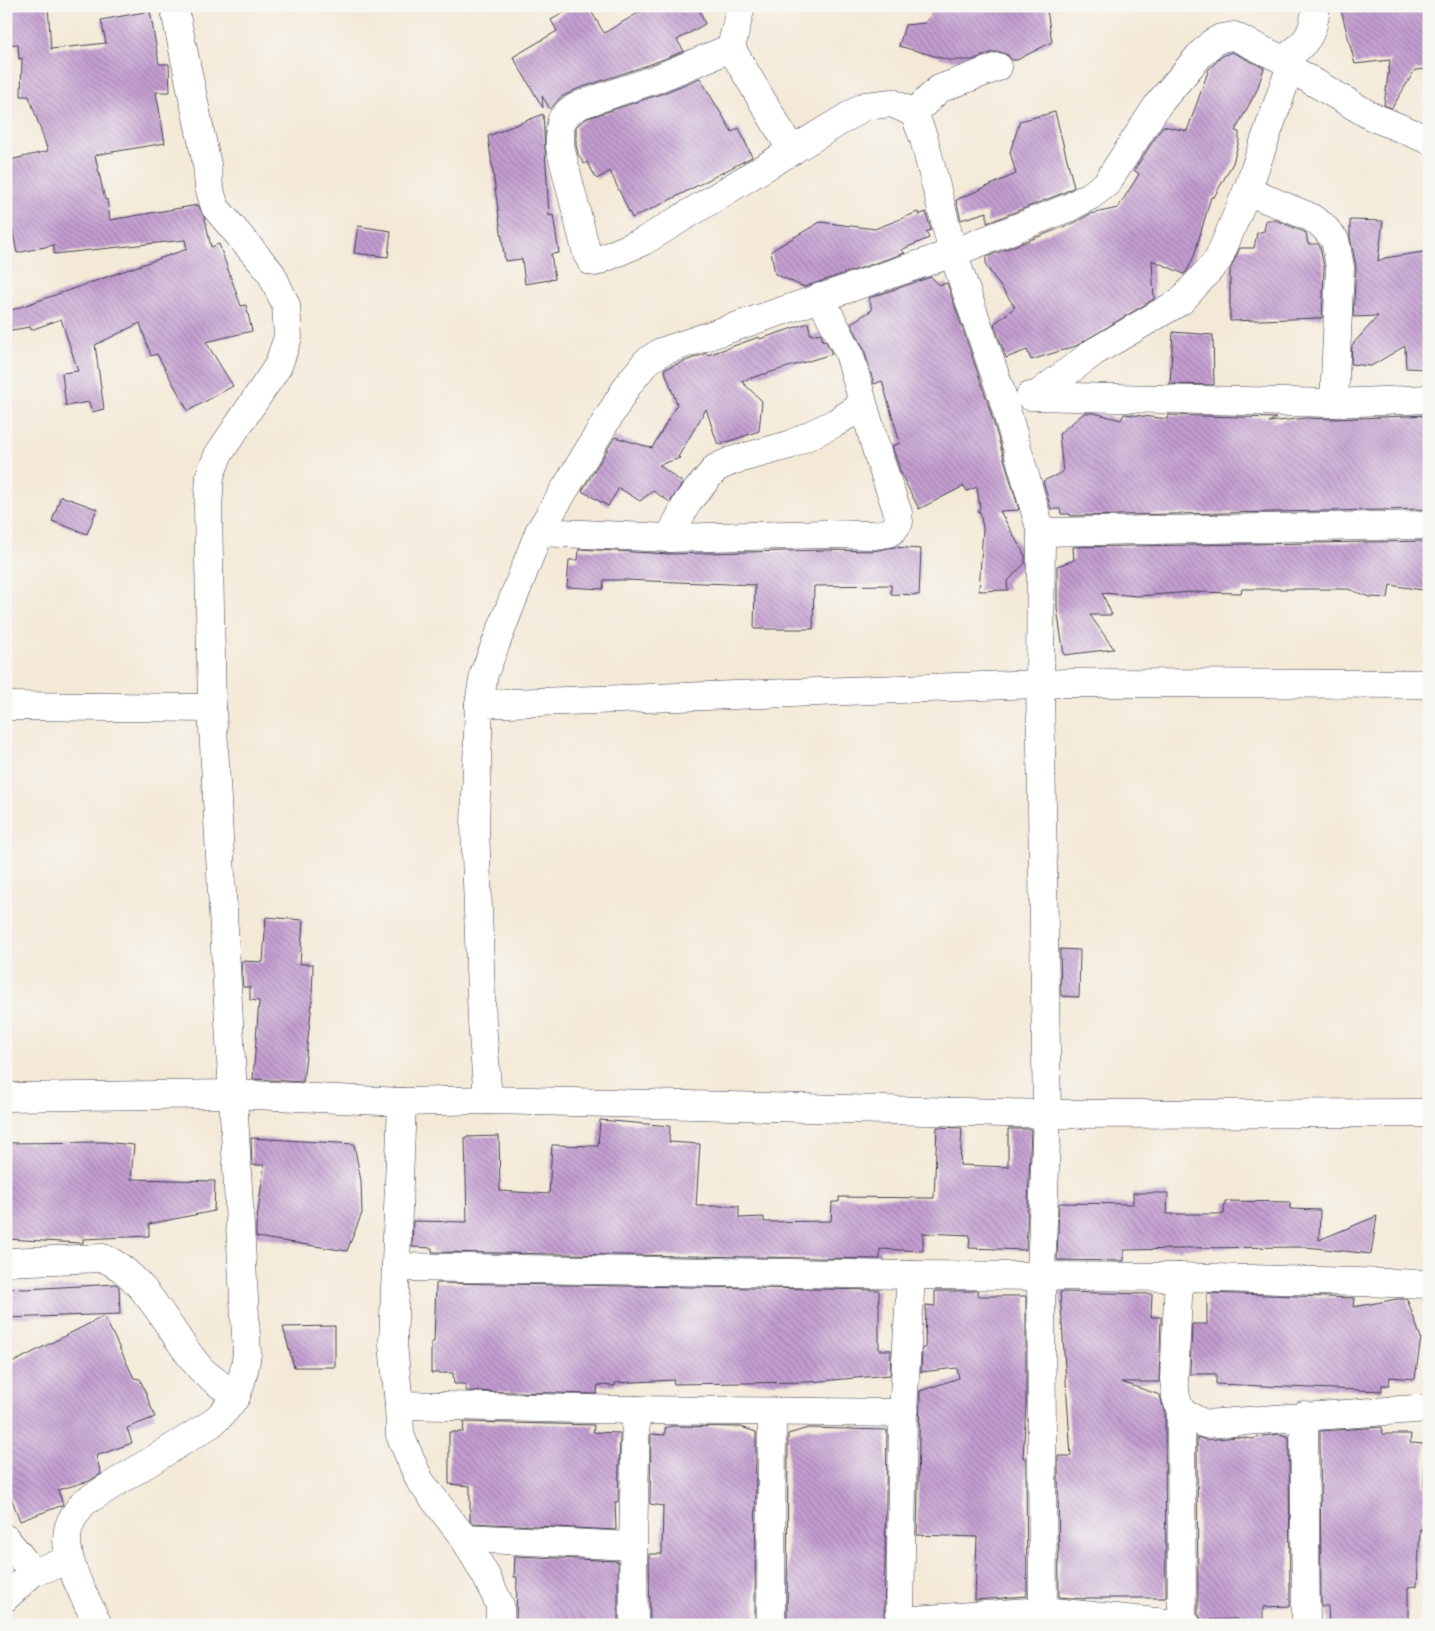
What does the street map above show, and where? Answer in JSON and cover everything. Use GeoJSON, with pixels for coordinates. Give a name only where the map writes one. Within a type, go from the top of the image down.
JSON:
{"type":"FeatureCollection","features":[{"type":"Feature","properties":{"kind":"street"},"geometry":{"type":"LineString","coordinates":[[98,1625],[70,1561],[67,1540],[68,1529],[73,1516],[83,1503],[211,1424],[224,1413],[236,1397],[244,1375],[247,1354],[212,708],[208,509],[210,476],[218,455],[278,366],[288,337],[286,305],[271,272],[214,207],[174,6]]}},
{"type":"Feature","properties":{"kind":"street"},"geometry":{"type":"LineString","coordinates":[[742,6],[731,48],[792,152]]}},
{"type":"Feature","properties":{"kind":"street"},"geometry":{"type":"LineString","coordinates":[[1037,395],[1094,352],[1181,301],[1218,260],[1247,191],[1286,64],[1308,40],[1315,18],[1316,6]]}},
{"type":"Feature","properties":{"kind":"street"},"geometry":{"type":"LineString","coordinates":[[488,1100],[482,1022],[475,826],[480,704],[484,674],[539,532],[628,385],[646,362],[661,352],[954,253],[1070,207],[1090,196],[1106,184],[1159,103],[1212,43],[1221,38],[1234,36],[1286,64],[1371,116],[1429,140]]}},
{"type":"Feature","properties":{"kind":"street"},"geometry":{"type":"LineString","coordinates":[[731,48],[656,79],[582,104],[569,111],[562,118],[560,147],[587,254],[591,261],[601,261],[644,241],[865,106],[892,103],[914,113],[924,139],[954,253],[1003,399],[1041,532],[1040,685],[1047,1114],[1041,1276],[1043,1610]]}},
{"type":"Feature","properties":{"kind":"street"},"geometry":{"type":"LineString","coordinates":[[914,113],[939,89],[998,67]]}},
{"type":"Feature","properties":{"kind":"street"},"geometry":{"type":"LineString","coordinates":[[1247,191],[1310,217],[1323,226],[1335,240],[1340,268],[1334,403]]}},
{"type":"Feature","properties":{"kind":"street"},"geometry":{"type":"LineString","coordinates":[[539,532],[669,538],[826,534],[873,535],[888,533],[893,530],[899,522],[898,514],[877,452],[849,353],[820,297]]}},
{"type":"Feature","properties":{"kind":"street"},"geometry":{"type":"LineString","coordinates":[[1003,399],[1037,395],[1334,403],[1429,399]]}},
{"type":"Feature","properties":{"kind":"street"},"geometry":{"type":"LineString","coordinates":[[669,538],[688,501],[716,468],[731,461],[789,445],[835,422],[863,405]]}},
{"type":"Feature","properties":{"kind":"street"},"geometry":{"type":"LineString","coordinates":[[1041,532],[1429,525]]}},
{"type":"Feature","properties":{"kind":"street"},"geometry":{"type":"LineString","coordinates":[[480,704],[1070,683],[1429,684]]}},
{"type":"Feature","properties":{"kind":"street"},"geometry":{"type":"LineString","coordinates":[[6,706],[212,708]]}},
{"type":"Feature","properties":{"kind":"street"},"geometry":{"type":"LineString","coordinates":[[6,1097],[232,1094],[402,1102],[488,1100],[1047,1114],[1429,1113]]}},
{"type":"Feature","properties":{"kind":"street"},"geometry":{"type":"LineString","coordinates":[[402,1102],[393,1344],[400,1435],[420,1481],[464,1538],[486,1576],[500,1605],[500,1625]]}},
{"type":"Feature","properties":{"kind":"street"},"geometry":{"type":"LineString","coordinates":[[6,1262],[103,1258],[116,1263],[133,1277],[200,1368],[236,1397]]}},
{"type":"Feature","properties":{"kind":"street"},"geometry":{"type":"LineString","coordinates":[[396,1267],[1179,1277],[1429,1284]]}},
{"type":"Feature","properties":{"kind":"street"},"geometry":{"type":"LineString","coordinates":[[911,1275],[903,1413],[900,1623],[1043,1610],[1184,1624],[1181,1412],[1176,1397],[1174,1379],[1179,1277]]}},
{"type":"Feature","properties":{"kind":"street"},"geometry":{"type":"LineString","coordinates":[[399,1405],[903,1413]]}},
{"type":"Feature","properties":{"kind":"street"},"geometry":{"type":"LineString","coordinates":[[1181,1412],[1205,1424],[1304,1415],[1429,1408]]}},
{"type":"Feature","properties":{"kind":"street"},"geometry":{"type":"LineString","coordinates":[[634,1625],[633,1546],[636,1410]]}},
{"type":"Feature","properties":{"kind":"street"},"geometry":{"type":"LineString","coordinates":[[771,1625],[772,1412]]}},
{"type":"Feature","properties":{"kind":"street"},"geometry":{"type":"LineString","coordinates":[[1304,1415],[1306,1625]]}},
{"type":"Feature","properties":{"kind":"street"},"geometry":{"type":"LineString","coordinates":[[464,1538],[633,1546]]}},
{"type":"Feature","properties":{"kind":"street"},"geometry":{"type":"LineString","coordinates":[[6,1539],[33,1572]]}},
{"type":"Feature","properties":{"kind":"street"},"geometry":{"type":"LineString","coordinates":[[6,1597],[33,1572],[70,1561]]}},
{"type":"Feature","properties":{"kind":"building"},"geometry":{"type":"Polygon","coordinates":[[[6,6],[48,6],[51,49],[106,43],[101,20],[150,11],[159,64],[169,64],[170,92],[156,92],[165,143],[95,155],[105,200],[107,199],[110,220],[198,205],[205,219],[211,247],[219,244],[241,306],[246,305],[252,331],[206,342],[233,386],[188,411],[157,354],[151,356],[140,323],[95,345],[104,409],[92,412],[89,402],[66,406],[62,373],[78,371],[61,319],[31,330],[30,327],[6,331],[6,312],[187,249],[185,240],[54,254],[54,245],[17,253],[9,214],[10,160],[48,151],[29,96],[21,96],[22,58],[19,59],[18,44],[6,45],[6,6]]]}},
{"type":"Feature","properties":{"kind":"building"},"geometry":{"type":"Polygon","coordinates":[[[575,6],[588,6],[604,33],[650,6],[698,6],[705,24],[677,40],[684,51],[577,89],[561,97],[550,109],[542,96],[543,108],[513,57],[557,31],[551,20],[575,6]]]}},
{"type":"Feature","properties":{"kind":"building"},"geometry":{"type":"Polygon","coordinates":[[[985,6],[1032,6],[1047,10],[1052,42],[1017,60],[1012,60],[1008,55],[1000,52],[993,52],[972,60],[949,60],[899,46],[905,25],[925,23],[933,12],[985,6]]]}},
{"type":"Feature","properties":{"kind":"building"},"geometry":{"type":"Polygon","coordinates":[[[1340,6],[1429,6],[1429,69],[1415,70],[1392,108],[1384,105],[1390,60],[1355,64],[1340,6]]]}},
{"type":"Feature","properties":{"kind":"building"},"geometry":{"type":"Polygon","coordinates":[[[1232,52],[1264,68],[1257,90],[1235,131],[1239,132],[1239,141],[1233,163],[1214,197],[1211,197],[1194,256],[1187,271],[1184,274],[1152,260],[1154,299],[1076,346],[1031,360],[1027,350],[1006,358],[994,324],[1015,307],[986,266],[986,257],[1076,222],[1090,214],[1118,208],[1139,174],[1134,170],[1163,126],[1187,131],[1209,69],[1222,56],[1232,52]]]}},
{"type":"Feature","properties":{"kind":"building"},"geometry":{"type":"Polygon","coordinates":[[[700,78],[732,132],[739,128],[752,157],[632,218],[610,171],[597,179],[587,162],[584,164],[578,154],[576,145],[576,126],[588,118],[661,94],[700,78]]]}},
{"type":"Feature","properties":{"kind":"building"},"geometry":{"type":"Polygon","coordinates":[[[1055,112],[1074,187],[987,223],[987,212],[961,220],[956,200],[1016,174],[1010,152],[1020,121],[1055,112]]]}},
{"type":"Feature","properties":{"kind":"building"},"geometry":{"type":"Polygon","coordinates":[[[543,114],[549,216],[553,215],[559,253],[551,254],[555,279],[525,284],[522,259],[505,261],[488,136],[543,114]]]}},
{"type":"Feature","properties":{"kind":"building"},"geometry":{"type":"Polygon","coordinates":[[[918,212],[919,215],[926,212],[931,230],[926,232],[929,238],[901,250],[905,253],[804,287],[775,274],[771,251],[820,222],[875,229],[918,212]]]}},
{"type":"Feature","properties":{"kind":"building"},"geometry":{"type":"Polygon","coordinates":[[[1266,220],[1276,220],[1306,233],[1308,244],[1318,244],[1320,247],[1324,268],[1322,318],[1230,321],[1230,270],[1240,248],[1254,248],[1257,233],[1264,231],[1266,220]]]}},
{"type":"Feature","properties":{"kind":"building"},"geometry":{"type":"Polygon","coordinates":[[[1350,220],[1383,221],[1378,261],[1385,258],[1429,251],[1429,369],[1406,368],[1405,346],[1371,366],[1351,364],[1352,345],[1378,316],[1353,317],[1356,267],[1350,236],[1350,220]]]}},
{"type":"Feature","properties":{"kind":"building"},"geometry":{"type":"Polygon","coordinates":[[[358,226],[391,231],[388,257],[354,253],[358,226]]]}},
{"type":"Feature","properties":{"kind":"building"},"geometry":{"type":"Polygon","coordinates":[[[931,277],[940,285],[947,283],[987,400],[1019,510],[1000,511],[1025,556],[1025,563],[1007,582],[1008,590],[979,591],[983,528],[980,512],[977,511],[980,509],[977,487],[967,491],[964,486],[919,509],[902,476],[892,446],[900,443],[882,381],[874,384],[864,349],[851,323],[872,310],[869,298],[931,277]]]}},
{"type":"Feature","properties":{"kind":"building"},"geometry":{"type":"Polygon","coordinates":[[[808,323],[811,335],[821,333],[823,341],[825,340],[832,354],[741,381],[762,401],[759,431],[718,445],[706,409],[678,457],[680,458],[659,465],[683,483],[670,502],[653,491],[640,501],[619,488],[608,506],[582,491],[615,437],[652,448],[677,404],[664,369],[707,353],[708,355],[759,337],[760,339],[808,323]]]}},
{"type":"Feature","properties":{"kind":"building"},"geometry":{"type":"Polygon","coordinates":[[[1173,332],[1213,335],[1214,385],[1170,384],[1173,332]]]}},
{"type":"Feature","properties":{"kind":"building"},"geometry":{"type":"Polygon","coordinates":[[[1084,413],[1094,413],[1121,420],[1124,414],[1168,419],[1168,415],[1276,418],[1269,422],[1306,418],[1335,419],[1429,415],[1429,509],[1070,516],[1070,514],[1061,514],[1060,509],[1051,509],[1043,481],[1063,472],[1059,434],[1084,413]]]}},
{"type":"Feature","properties":{"kind":"building"},"geometry":{"type":"Polygon","coordinates":[[[61,496],[97,509],[87,534],[52,521],[61,496]]]}},
{"type":"Feature","properties":{"kind":"building"},"geometry":{"type":"Polygon","coordinates":[[[1429,541],[1429,591],[1390,585],[1388,598],[1370,597],[1348,589],[1242,589],[1241,593],[1193,592],[1138,596],[1102,593],[1112,615],[1090,615],[1114,649],[1064,655],[1057,609],[1057,566],[1074,560],[1073,547],[1429,541]]]}},
{"type":"Feature","properties":{"kind":"building"},"geometry":{"type":"Polygon","coordinates":[[[894,547],[921,549],[919,595],[891,594],[891,585],[814,586],[813,629],[754,629],[755,585],[604,580],[603,589],[567,587],[569,560],[578,560],[579,549],[669,554],[826,550],[873,551],[894,547]]]}},
{"type":"Feature","properties":{"kind":"building"},"geometry":{"type":"Polygon","coordinates":[[[266,917],[303,920],[300,964],[313,964],[312,1003],[303,1082],[253,1079],[259,1001],[250,1000],[250,987],[243,987],[241,961],[263,962],[266,917]]]}},
{"type":"Feature","properties":{"kind":"building"},"geometry":{"type":"Polygon","coordinates":[[[1060,949],[1080,950],[1079,997],[1061,996],[1060,949]]]}},
{"type":"Feature","properties":{"kind":"building"},"geometry":{"type":"Polygon","coordinates":[[[600,1120],[670,1126],[669,1142],[700,1144],[696,1206],[739,1206],[739,1218],[764,1217],[764,1222],[831,1221],[832,1202],[839,1202],[839,1197],[934,1198],[937,1127],[962,1128],[960,1165],[1008,1167],[1008,1129],[1031,1129],[1026,1250],[969,1248],[970,1235],[923,1233],[923,1251],[880,1249],[880,1259],[432,1252],[432,1248],[412,1247],[413,1221],[467,1222],[465,1137],[499,1136],[500,1191],[549,1194],[552,1145],[598,1146],[600,1120]]]}},
{"type":"Feature","properties":{"kind":"building"},"geometry":{"type":"Polygon","coordinates":[[[251,1138],[354,1144],[361,1181],[362,1213],[347,1251],[256,1237],[264,1165],[252,1165],[251,1138]]]}},
{"type":"Feature","properties":{"kind":"building"},"geometry":{"type":"Polygon","coordinates":[[[104,1142],[134,1145],[131,1179],[215,1181],[214,1211],[149,1224],[149,1236],[83,1239],[83,1243],[6,1239],[6,1143],[104,1142]]]}},
{"type":"Feature","properties":{"kind":"building"},"geometry":{"type":"Polygon","coordinates":[[[1133,1193],[1168,1193],[1167,1214],[1224,1214],[1225,1201],[1290,1202],[1290,1209],[1320,1210],[1319,1240],[1377,1216],[1371,1254],[1306,1247],[1182,1248],[1124,1250],[1124,1261],[1057,1260],[1059,1203],[1133,1204],[1133,1193]]]}},
{"type":"Feature","properties":{"kind":"building"},"geometry":{"type":"Polygon","coordinates":[[[436,1283],[879,1290],[879,1350],[891,1350],[890,1375],[809,1382],[673,1384],[674,1380],[615,1383],[615,1386],[598,1385],[597,1394],[466,1391],[466,1384],[454,1384],[453,1373],[431,1373],[431,1342],[434,1342],[436,1283]]]}},
{"type":"Feature","properties":{"kind":"building"},"geometry":{"type":"Polygon","coordinates":[[[116,1284],[119,1287],[120,1314],[6,1318],[6,1288],[26,1289],[116,1284]]]}},
{"type":"Feature","properties":{"kind":"building"},"geometry":{"type":"Polygon","coordinates":[[[935,1291],[978,1291],[978,1296],[1026,1296],[1026,1405],[1023,1458],[1026,1458],[1027,1596],[975,1600],[977,1537],[917,1535],[920,1391],[959,1378],[957,1368],[921,1372],[922,1348],[925,1348],[926,1305],[935,1306],[935,1291]]]}},
{"type":"Feature","properties":{"kind":"building"},"geometry":{"type":"Polygon","coordinates":[[[1060,1292],[1152,1294],[1151,1317],[1161,1317],[1159,1382],[1121,1382],[1160,1395],[1165,1415],[1166,1598],[1085,1599],[1059,1597],[1058,1456],[1071,1456],[1060,1292]]]}},
{"type":"Feature","properties":{"kind":"building"},"geometry":{"type":"Polygon","coordinates":[[[1207,1293],[1355,1298],[1354,1307],[1407,1299],[1421,1338],[1415,1379],[1390,1377],[1389,1385],[1382,1385],[1382,1391],[1216,1384],[1216,1374],[1190,1374],[1192,1324],[1207,1324],[1207,1293]]]}},
{"type":"Feature","properties":{"kind":"building"},"geometry":{"type":"Polygon","coordinates":[[[104,1316],[134,1378],[140,1379],[155,1417],[127,1428],[132,1443],[96,1456],[101,1474],[89,1481],[58,1490],[63,1505],[20,1521],[6,1484],[6,1366],[104,1316]]]}},
{"type":"Feature","properties":{"kind":"building"},"geometry":{"type":"Polygon","coordinates":[[[335,1326],[335,1367],[294,1367],[283,1327],[335,1326]]]}},
{"type":"Feature","properties":{"kind":"building"},"geometry":{"type":"Polygon","coordinates":[[[464,1422],[594,1425],[593,1432],[620,1433],[618,1502],[615,1502],[616,1530],[472,1523],[470,1520],[470,1486],[449,1484],[449,1432],[463,1432],[464,1422]]]}},
{"type":"Feature","properties":{"kind":"building"},"geometry":{"type":"Polygon","coordinates":[[[671,1426],[741,1427],[756,1432],[755,1625],[650,1625],[649,1554],[662,1554],[663,1506],[650,1504],[651,1434],[665,1435],[665,1428],[671,1426]]]}},
{"type":"Feature","properties":{"kind":"building"},"geometry":{"type":"Polygon","coordinates":[[[1382,1427],[1382,1434],[1411,1434],[1410,1443],[1425,1444],[1424,1486],[1429,1486],[1429,1513],[1423,1512],[1424,1529],[1420,1529],[1417,1586],[1408,1587],[1408,1625],[1329,1625],[1328,1606],[1321,1606],[1320,1431],[1382,1427]]]}},
{"type":"Feature","properties":{"kind":"building"},"geometry":{"type":"Polygon","coordinates":[[[808,1428],[887,1430],[884,1625],[787,1625],[788,1434],[808,1428]]]}},
{"type":"Feature","properties":{"kind":"building"},"geometry":{"type":"Polygon","coordinates":[[[1280,1434],[1289,1437],[1290,1606],[1263,1607],[1263,1625],[1237,1625],[1237,1619],[1202,1620],[1198,1614],[1197,1437],[1206,1440],[1237,1437],[1253,1439],[1280,1434]]]}},
{"type":"Feature","properties":{"kind":"building"},"geometry":{"type":"Polygon","coordinates":[[[515,1556],[618,1561],[618,1625],[516,1625],[517,1577],[514,1577],[515,1556]]]}}]}
